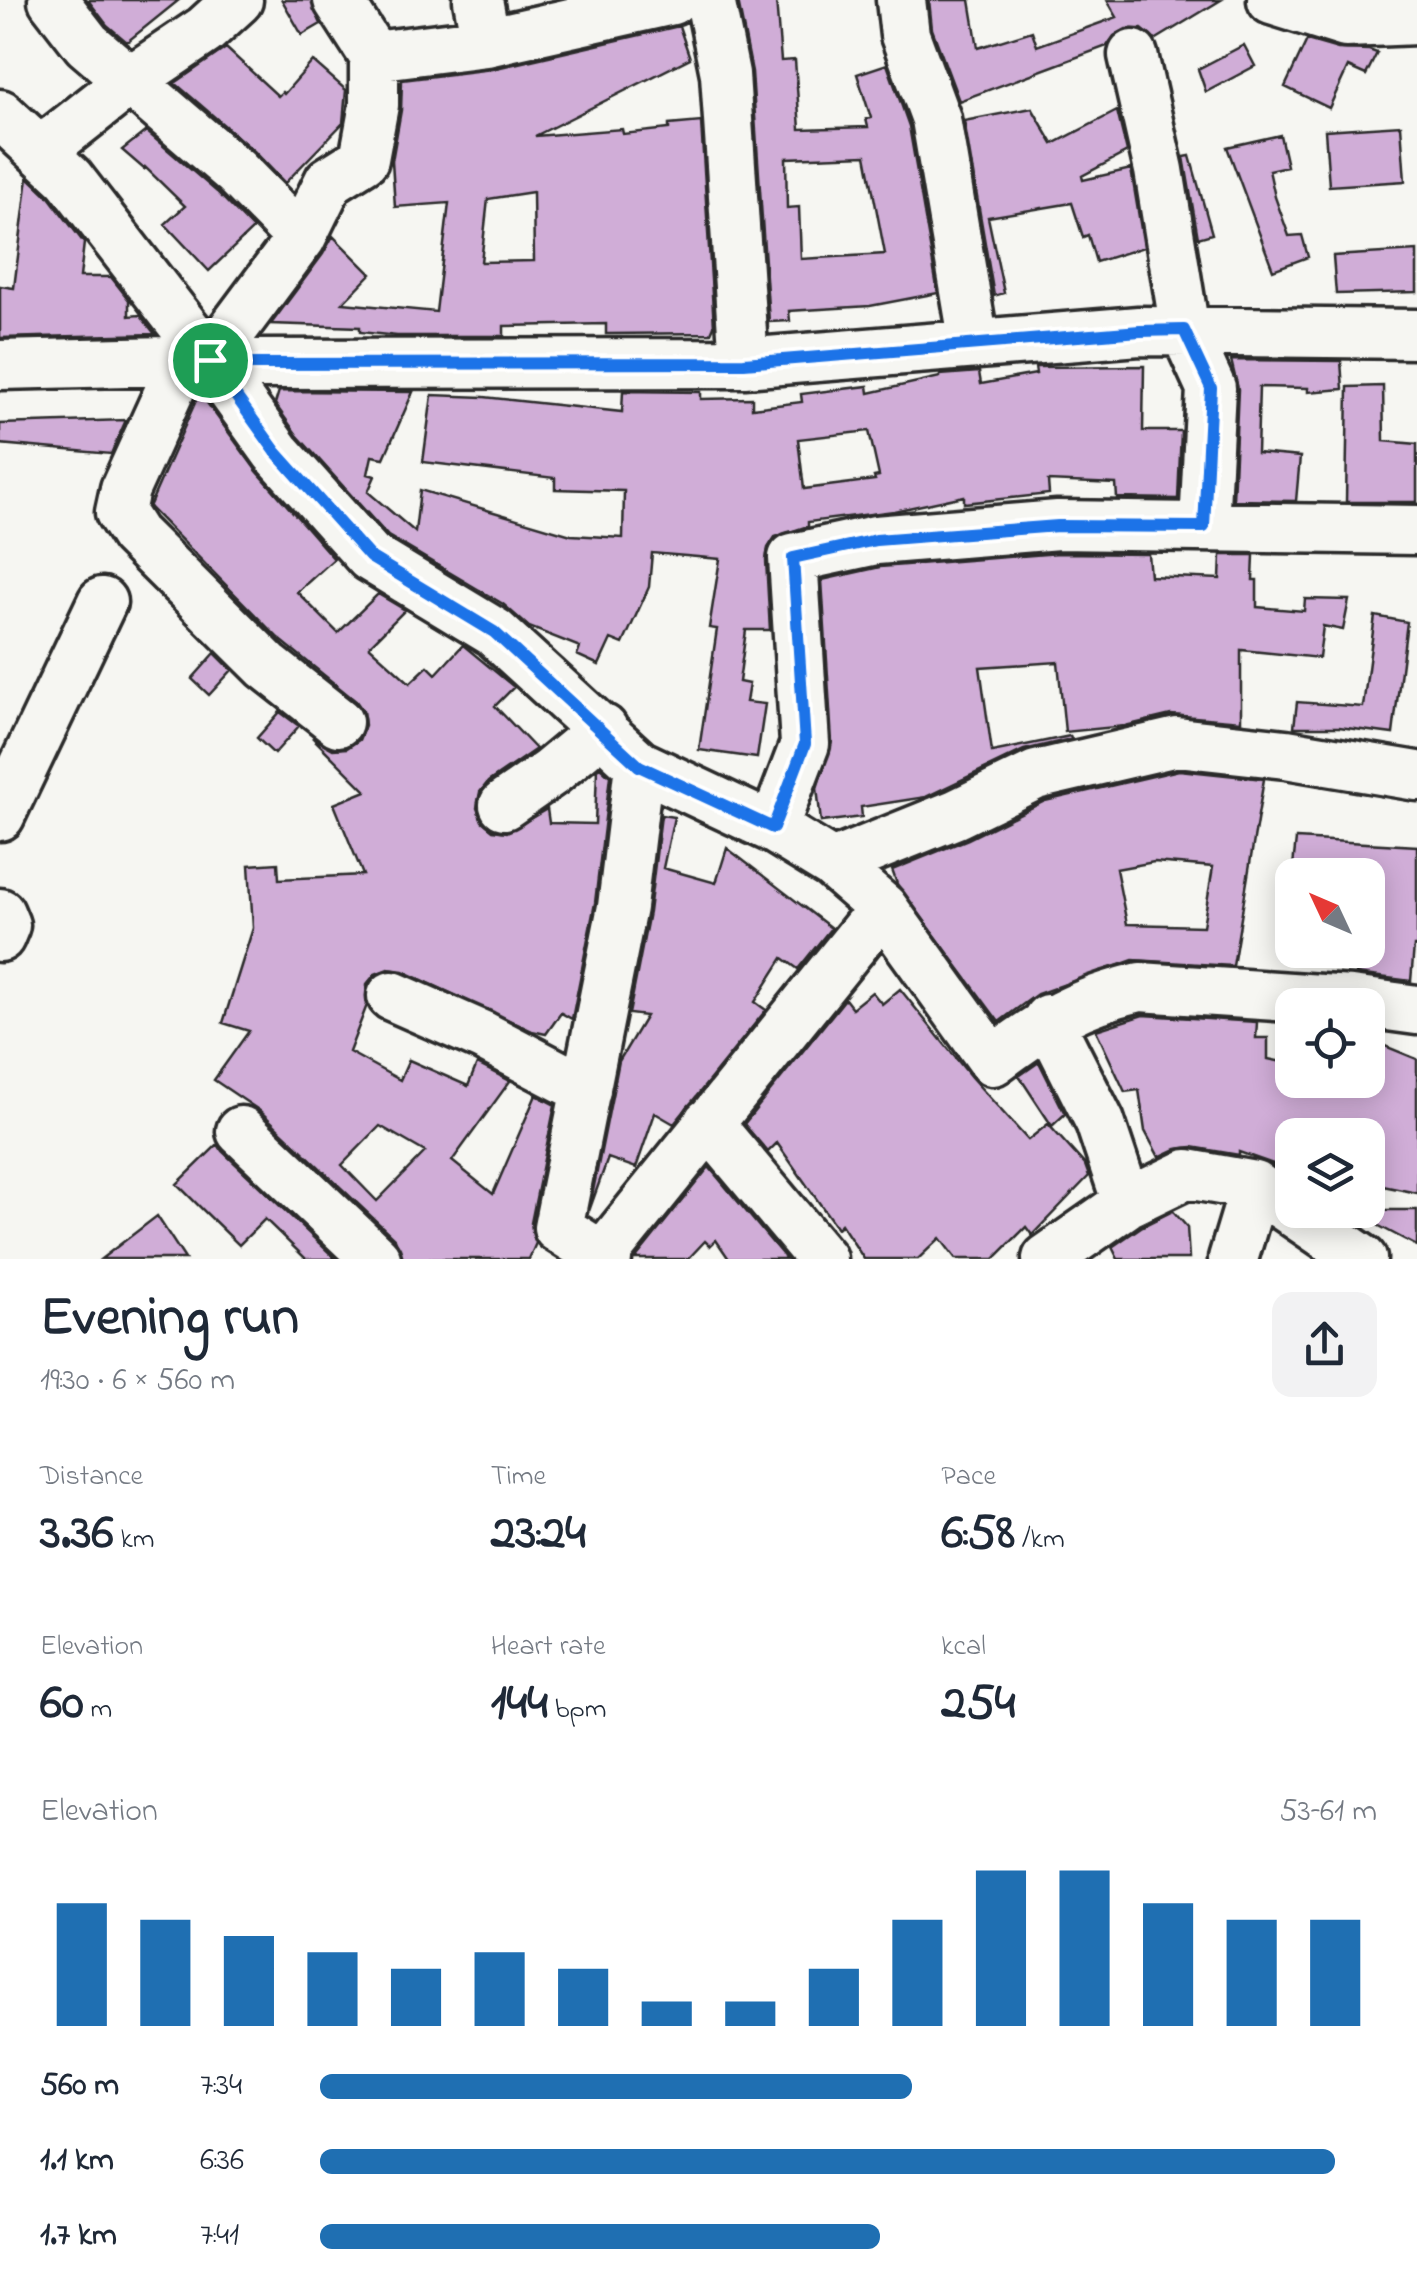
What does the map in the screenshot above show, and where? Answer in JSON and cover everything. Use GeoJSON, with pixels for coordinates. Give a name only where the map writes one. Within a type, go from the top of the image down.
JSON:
{"type":"FeatureCollection","features":[{"type":"Feature","properties":{"kind":"street"},"geometry":{"type":"LineString","coordinates":[[53,0],[87,44],[236,172],[301,238]]}},
{"type":"Feature","properties":{"kind":"street"},"geometry":{"type":"LineString","coordinates":[[41,151],[131,80],[205,30],[238,0]]}},
{"type":"Feature","properties":{"kind":"street"},"geometry":{"type":"LineString","coordinates":[[338,0],[374,56],[374,105],[364,159],[329,181],[301,238],[196,361],[125,489],[120,512],[134,534],[267,666],[338,722]]}},
{"type":"Feature","properties":{"kind":"street"},"geometry":{"type":"LineString","coordinates":[[374,56],[482,21],[672,0]]}},
{"type":"Feature","properties":{"kind":"street"},"geometry":{"type":"LineString","coordinates":[[710,0],[725,74],[744,363]]}},
{"type":"Feature","properties":{"kind":"street"},"geometry":{"type":"LineString","coordinates":[[901,0],[905,34],[936,120],[974,344]]}},
{"type":"Feature","properties":{"kind":"street"},"geometry":{"type":"LineString","coordinates":[[1272,0],[1346,24],[1417,20]]}},
{"type":"Feature","properties":{"kind":"street"},"geometry":{"type":"LineString","coordinates":[[1133,55],[1158,170],[1184,330],[1211,388],[1204,527]]}},
{"type":"Feature","properties":{"kind":"street"},"geometry":{"type":"LineString","coordinates":[[0,114],[69,178],[196,361],[370,557],[494,632],[639,766],[773,828],[832,864],[883,908],[994,1060],[1048,1020],[1108,994],[1140,988],[1351,1001],[1417,1010]]}},
{"type":"Feature","properties":{"kind":"street"},"geometry":{"type":"LineString","coordinates":[[0,365],[196,361],[744,363],[1140,331],[1417,334]]}},
{"type":"Feature","properties":{"kind":"street"},"geometry":{"type":"LineString","coordinates":[[773,828],[805,744],[793,558],[876,540],[1040,527],[1417,530]]}},
{"type":"Feature","properties":{"kind":"street"},"geometry":{"type":"LineString","coordinates":[[0,816],[102,602]]}},
{"type":"Feature","properties":{"kind":"street"},"geometry":{"type":"LineString","coordinates":[[504,806],[602,729]]}},
{"type":"Feature","properties":{"kind":"street"},"geometry":{"type":"LineString","coordinates":[[832,864],[956,814],[1036,775],[1176,742],[1286,754],[1417,776]]}},
{"type":"Feature","properties":{"kind":"street"},"geometry":{"type":"LineString","coordinates":[[639,766],[622,907],[558,1228],[604,1258],[883,908]]}},
{"type":"Feature","properties":{"kind":"street"},"geometry":{"type":"LineString","coordinates":[[0,914],[5,925],[0,937]]}},
{"type":"Feature","properties":{"kind":"street"},"geometry":{"type":"LineString","coordinates":[[392,996],[483,1036],[586,1090]]}},
{"type":"Feature","properties":{"kind":"street"},"geometry":{"type":"LineString","coordinates":[[1048,1020],[1100,1122],[1127,1203]]}},
{"type":"Feature","properties":{"kind":"street"},"geometry":{"type":"LineString","coordinates":[[708,1123],[822,1259]]}},
{"type":"Feature","properties":{"kind":"street"},"geometry":{"type":"LineString","coordinates":[[241,1131],[376,1259]]}},
{"type":"Feature","properties":{"kind":"street"},"geometry":{"type":"LineString","coordinates":[[1047,1259],[1127,1203],[1187,1174],[1254,1186],[1362,1259]]}},
{"type":"Feature","properties":{"kind":"street"},"geometry":{"type":"LineString","coordinates":[[1233,1259],[1254,1186]]}},
{"type":"Feature","properties":{"kind":"building"},"geometry":{"type":"Polygon","coordinates":[[[88,0],[179,0],[127,42],[107,25],[88,0]]]}},
{"type":"Feature","properties":{"kind":"building"},"geometry":{"type":"Polygon","coordinates":[[[282,0],[311,0],[321,24],[302,35],[282,0]]]}},
{"type":"Feature","properties":{"kind":"building"},"geometry":{"type":"Polygon","coordinates":[[[776,0],[781,61],[795,60],[800,129],[868,127],[866,119],[871,118],[857,74],[887,64],[909,126],[938,293],[870,306],[789,311],[790,321],[769,322],[752,72],[738,1],[776,0]],[[866,155],[786,158],[787,208],[799,207],[801,259],[885,254],[866,155]]]}},
{"type":"Feature","properties":{"kind":"building"},"geometry":{"type":"Polygon","coordinates":[[[929,0],[970,0],[978,48],[1032,31],[1037,46],[1117,17],[1107,0],[1221,0],[1155,40],[1142,29],[1126,29],[1107,46],[959,101],[932,29],[929,0]]]}},
{"type":"Feature","properties":{"kind":"building"},"geometry":{"type":"Polygon","coordinates":[[[679,26],[690,58],[535,136],[622,129],[623,134],[701,122],[714,326],[711,333],[606,334],[606,324],[504,326],[504,336],[397,336],[360,332],[360,327],[271,324],[333,236],[371,274],[343,303],[436,312],[449,203],[395,207],[392,161],[402,80],[492,69],[679,26]],[[533,192],[488,199],[481,262],[534,261],[533,192]]]}},
{"type":"Feature","properties":{"kind":"building"},"geometry":{"type":"Polygon","coordinates":[[[1307,40],[1338,49],[1377,53],[1366,75],[1348,67],[1329,108],[1285,87],[1307,40]]]}},
{"type":"Feature","properties":{"kind":"building"},"geometry":{"type":"Polygon","coordinates":[[[1244,45],[1255,66],[1206,92],[1198,69],[1244,45]]]}},
{"type":"Feature","properties":{"kind":"building"},"geometry":{"type":"Polygon","coordinates":[[[226,48],[278,96],[313,61],[346,90],[343,123],[285,183],[175,83],[226,48]]]}},
{"type":"Feature","properties":{"kind":"building"},"geometry":{"type":"Polygon","coordinates":[[[1032,108],[1053,144],[1117,111],[1127,152],[1082,176],[1083,180],[1131,169],[1144,247],[1096,262],[1072,203],[988,217],[1004,293],[994,296],[964,121],[1032,108]]]}},
{"type":"Feature","properties":{"kind":"building"},"geometry":{"type":"Polygon","coordinates":[[[1401,125],[1405,181],[1329,186],[1325,130],[1401,125]]]}},
{"type":"Feature","properties":{"kind":"building"},"geometry":{"type":"Polygon","coordinates":[[[146,131],[253,229],[209,271],[165,224],[185,206],[122,150],[146,131]]]}},
{"type":"Feature","properties":{"kind":"building"},"geometry":{"type":"Polygon","coordinates":[[[1280,135],[1287,166],[1269,170],[1275,197],[1289,236],[1302,235],[1308,257],[1273,270],[1227,147],[1280,135]]]}},
{"type":"Feature","properties":{"kind":"building"},"geometry":{"type":"Polygon","coordinates":[[[1190,156],[1212,234],[1198,238],[1184,157],[1190,156]]]}},
{"type":"Feature","properties":{"kind":"building"},"geometry":{"type":"Polygon","coordinates":[[[28,177],[49,197],[84,243],[80,277],[111,277],[129,300],[129,316],[140,315],[155,334],[0,338],[0,286],[14,288],[28,177]]]}},
{"type":"Feature","properties":{"kind":"building"},"geometry":{"type":"Polygon","coordinates":[[[1417,251],[1417,292],[1336,294],[1333,256],[1417,251]]]}},
{"type":"Feature","properties":{"kind":"building"},"geometry":{"type":"Polygon","coordinates":[[[1231,360],[1341,361],[1343,389],[1308,392],[1308,388],[1259,387],[1257,453],[1300,457],[1296,501],[1233,500],[1238,389],[1231,360]]]}},
{"type":"Feature","properties":{"kind":"building"},"geometry":{"type":"Polygon","coordinates":[[[1144,366],[1143,431],[1181,431],[1178,499],[1117,498],[1116,484],[1048,481],[1049,494],[964,503],[964,496],[894,511],[808,522],[808,526],[775,537],[766,560],[770,630],[746,630],[739,682],[749,684],[746,702],[765,704],[757,758],[699,750],[717,629],[709,628],[720,559],[652,553],[649,587],[623,644],[611,639],[599,665],[577,655],[580,647],[529,627],[503,604],[388,536],[297,435],[275,404],[279,391],[413,392],[384,458],[372,456],[368,474],[375,476],[368,492],[415,532],[420,490],[571,535],[623,538],[624,491],[555,489],[555,478],[423,462],[432,395],[622,412],[623,391],[701,392],[701,399],[752,398],[752,408],[802,402],[801,394],[868,386],[869,393],[940,375],[979,372],[981,384],[1036,374],[1035,367],[1144,366]],[[869,431],[798,439],[804,489],[875,480],[879,476],[869,431]]]}},
{"type":"Feature","properties":{"kind":"building"},"geometry":{"type":"Polygon","coordinates":[[[1383,386],[1384,441],[1417,444],[1417,502],[1346,502],[1348,387],[1383,386]]]}},
{"type":"Feature","properties":{"kind":"building"},"geometry":{"type":"Polygon","coordinates":[[[198,396],[202,396],[256,470],[334,559],[297,592],[338,633],[378,594],[405,610],[369,646],[410,683],[428,666],[436,674],[463,645],[514,687],[495,706],[536,749],[488,782],[480,792],[477,808],[482,821],[493,830],[507,832],[547,809],[549,823],[595,824],[597,769],[600,767],[610,776],[595,903],[572,1019],[561,1013],[546,1034],[532,1031],[403,971],[388,969],[375,974],[367,984],[367,1005],[349,1052],[400,1080],[409,1060],[468,1086],[477,1064],[510,1081],[452,1161],[493,1194],[536,1095],[555,1105],[531,1223],[536,1243],[529,1259],[403,1259],[395,1239],[260,1111],[214,1080],[249,1031],[223,1023],[253,928],[249,865],[278,863],[279,879],[363,875],[334,804],[366,791],[312,737],[333,749],[347,748],[359,740],[365,725],[363,711],[356,701],[277,637],[149,507],[198,396]],[[380,1126],[342,1165],[377,1201],[425,1152],[380,1126]]]}},
{"type":"Feature","properties":{"kind":"building"},"geometry":{"type":"Polygon","coordinates":[[[126,420],[111,454],[0,444],[0,424],[126,420]]]}},
{"type":"Feature","properties":{"kind":"building"},"geometry":{"type":"Polygon","coordinates":[[[1059,553],[1148,554],[1150,576],[1220,579],[1221,555],[1254,555],[1257,607],[1304,611],[1305,599],[1349,600],[1343,630],[1323,626],[1319,658],[1241,650],[1241,721],[1171,715],[1125,726],[1065,732],[1058,662],[980,667],[992,752],[1070,736],[1071,739],[1024,750],[926,797],[861,807],[862,817],[821,822],[817,788],[832,742],[822,580],[880,567],[1059,553]]]}},
{"type":"Feature","properties":{"kind":"building"},"geometry":{"type":"Polygon","coordinates":[[[1375,616],[1407,622],[1393,734],[1339,727],[1294,727],[1297,702],[1363,707],[1375,616]]]}},
{"type":"Feature","properties":{"kind":"building"},"geometry":{"type":"Polygon","coordinates":[[[215,653],[232,670],[209,695],[192,679],[215,653]]]}},
{"type":"Feature","properties":{"kind":"building"},"geometry":{"type":"Polygon","coordinates":[[[280,712],[299,726],[274,754],[257,738],[280,712]]]}},
{"type":"Feature","properties":{"kind":"building"},"geometry":{"type":"Polygon","coordinates":[[[1179,770],[1264,779],[1233,966],[1133,960],[1037,994],[999,1022],[897,884],[892,870],[1045,801],[1179,770]],[[1154,862],[1116,869],[1127,924],[1203,926],[1213,867],[1154,862]]]}},
{"type":"Feature","properties":{"kind":"building"},"geometry":{"type":"Polygon","coordinates":[[[661,815],[674,817],[663,868],[716,883],[727,848],[831,928],[798,969],[783,958],[755,1002],[766,1010],[674,1124],[655,1113],[636,1168],[608,1158],[589,1211],[619,1061],[646,1016],[629,1014],[649,912],[661,815]]]}},
{"type":"Feature","properties":{"kind":"building"},"geometry":{"type":"Polygon","coordinates":[[[1296,839],[1417,846],[1417,946],[1411,981],[1356,974],[1356,968],[1385,968],[1385,858],[1294,858],[1296,839]]]}},
{"type":"Feature","properties":{"kind":"building"},"geometry":{"type":"Polygon","coordinates":[[[900,989],[1028,1140],[1048,1124],[1085,1165],[1089,1176],[1032,1235],[1026,1227],[994,1259],[956,1259],[940,1238],[918,1259],[864,1259],[777,1143],[768,1152],[744,1124],[845,999],[852,1008],[872,992],[882,1004],[900,989]]]}},
{"type":"Feature","properties":{"kind":"building"},"geometry":{"type":"Polygon","coordinates":[[[1143,1015],[1257,1022],[1256,1038],[1268,1038],[1268,1059],[1275,1060],[1275,1098],[1385,1098],[1385,1046],[1417,1059],[1417,1193],[1385,1186],[1385,1118],[1275,1118],[1275,1165],[1239,1152],[1192,1147],[1159,1157],[1145,1131],[1139,1090],[1125,1092],[1096,1030],[1143,1015]]]}},
{"type":"Feature","properties":{"kind":"building"},"geometry":{"type":"Polygon","coordinates":[[[1039,1062],[1065,1114],[1052,1126],[1019,1076],[1039,1062]]]}},
{"type":"Feature","properties":{"kind":"building"},"geometry":{"type":"Polygon","coordinates":[[[218,1144],[336,1259],[306,1259],[265,1219],[239,1245],[203,1210],[177,1184],[218,1144]]]}},
{"type":"Feature","properties":{"kind":"building"},"geometry":{"type":"Polygon","coordinates":[[[709,1167],[786,1259],[729,1259],[716,1240],[710,1246],[705,1241],[688,1259],[635,1259],[709,1167]]]}},
{"type":"Feature","properties":{"kind":"building"},"geometry":{"type":"Polygon","coordinates":[[[1385,1210],[1417,1210],[1417,1246],[1383,1228],[1385,1210]]]}},
{"type":"Feature","properties":{"kind":"building"},"geometry":{"type":"Polygon","coordinates":[[[1173,1211],[1187,1227],[1189,1259],[1118,1259],[1112,1247],[1173,1211]]]}},
{"type":"Feature","properties":{"kind":"building"},"geometry":{"type":"Polygon","coordinates":[[[157,1216],[185,1259],[101,1259],[157,1216]]]}},
{"type":"Feature","properties":{"kind":"route"},"geometry":{"type":"LineString","coordinates":[[1184,330],[1211,388],[1204,527],[1058,526],[876,540],[793,558],[805,744],[773,828],[639,766],[494,632],[370,557],[276,452],[210,360],[224,364],[744,363],[1184,330]]}}]}
